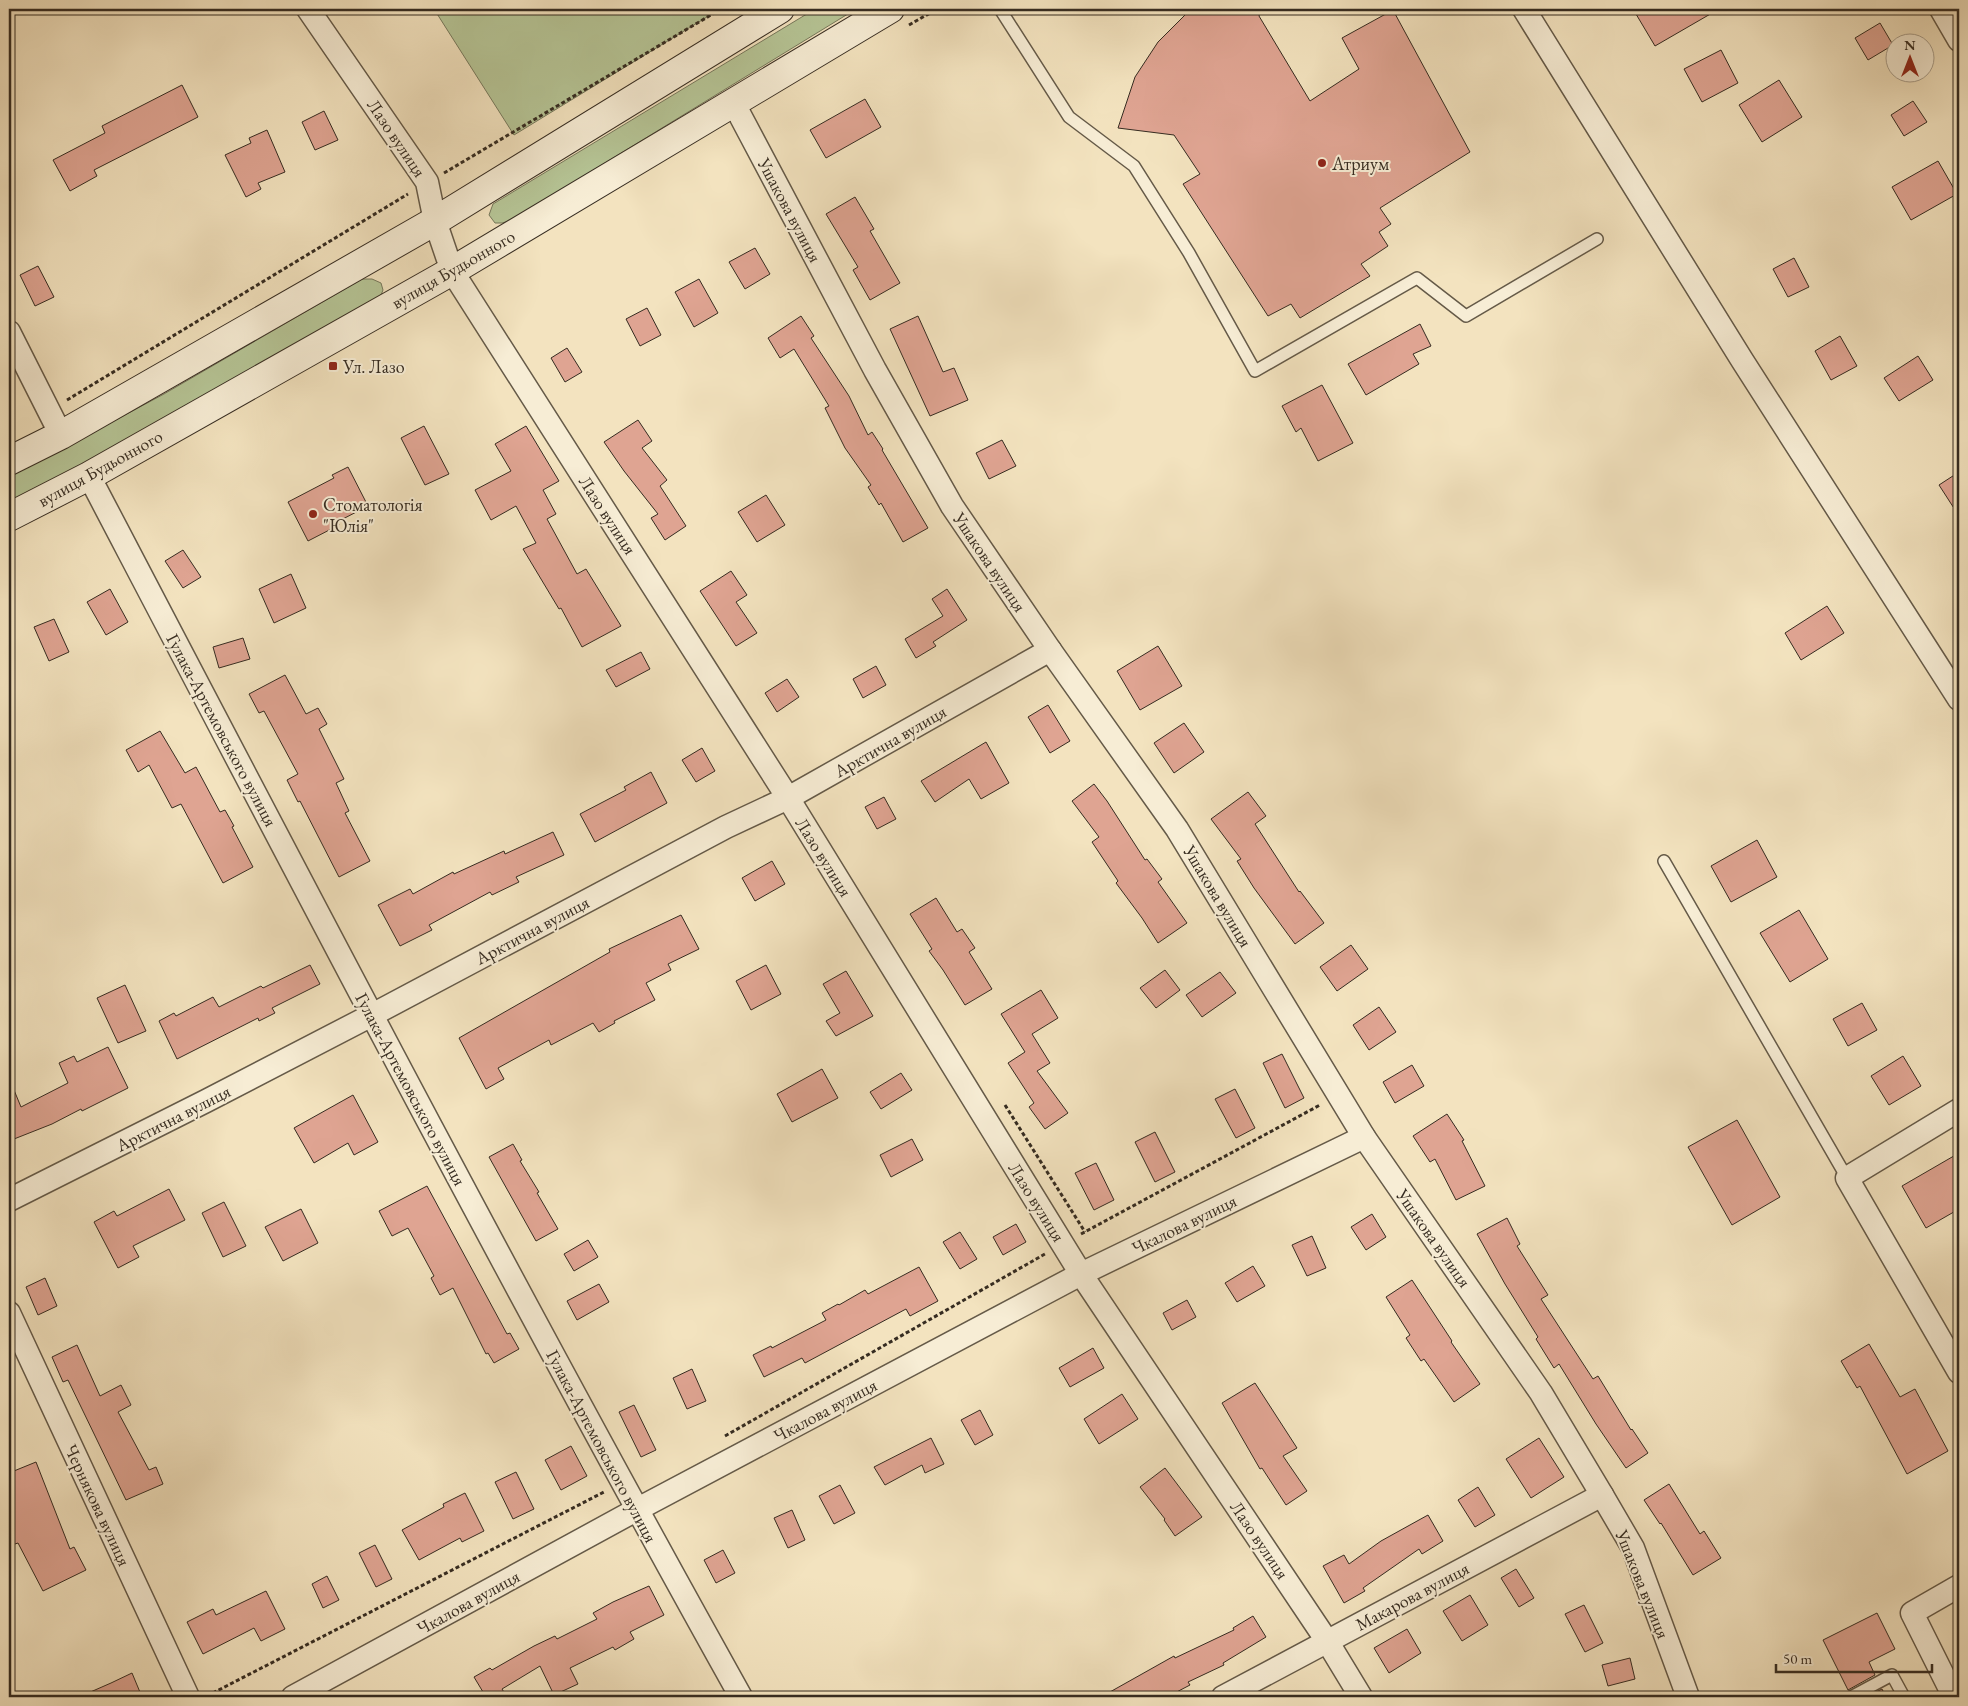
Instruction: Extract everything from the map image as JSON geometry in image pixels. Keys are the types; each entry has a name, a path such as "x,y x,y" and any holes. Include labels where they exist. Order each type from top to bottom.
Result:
{"main road":[{"path":"9,461 61,435 436,220 780,9"},
{"name":"вулиця Будьонного","path":"9,517 89,476 452,271 890,9"}],"street":[{"name":"Лазо вулиця","path":"308,9 427,182 436,220 452,271 788,798 1081,1274 1327,1641 1361,1697"},
{"path":"1524,9 1742,360 1959,699"},
{"path":"1941,9 1959,40"},
{"name":"Ушакова вулиця","path":"733,102 875,370 952,506 1050,650 1177,829 1364,1137 1541,1392 1632,1548 1688,1697"},
{"path":"9,332 61,435"},
{"name":"Гулака-Артемовського вулиця","path":"89,476 372,1015 636,1510 741,1697"},
{"name":"Арктична вулиця","path":"9,1200 372,1015 726,827 788,798 1050,650"},
{"path":"1959,1110 1847,1178 1959,1372"},
{"name":"Чкалова вулиця","path":"293,1697 636,1510 1081,1274 1364,1137"},
{"name":"Чернякова вулиця","path":"9,1313 188,1697"},
{"name":"Макарова вулиця","path":"1222,1697 1602,1495"},
{"path":"1954,1697 1912,1613 1959,1586"}],"lane":[{"path":"1000,9 1069,117 1134,166 1188,252 1255,371 1418,278 1466,316 1597,239"},
{"path":"1664,861 1847,1178"},
{"path":"1851,1697 1892,1674 1904,1697"}],"path":[{"path":"49,410 427,182 721,9"},
{"path":"720,1438 1063,1243 1339,1095"},
{"path":"204,1697 622,1483"}],"green space":[{"path":"434,9 720,9 514,135"},
{"path":"815,9 856,9 512,220 495,223 489,215 493,204"},
{"path":"362,279 372,279 381,283 383,290 379,300 127,441 9,503 9,477 164,394"}],"building":[{"name":"Атриум","path":"1191,9 1261,9 1259,16 1310,101 1359,69 1342,38 1393,10 1470,152 1380,208 1391,224 1379,232 1388,246 1361,264 1370,276 1300,318 1291,304 1268,316 1183,184 1200,174 1174,135 1118,128 1135,77 1158,42"},
{"path":"1633,9 1719,9 1655,46"},
{"path":"1880,23 1886,33 1886,49 1868,60 1855,38"},
{"path":"1721,50 1738,83 1702,102 1684,69"},
{"path":"1779,80 1802,117 1762,142 1739,105"},
{"path":"182,85 198,117 94,170 97,176 70,191 53,160 105,133 102,126"},
{"path":"865,99 881,127 826,158 810,130"},
{"path":"1913,101 1927,122 1904,136 1891,115"},
{"path":"324,111 338,140 315,150 302,122"},
{"path":"267,130 285,172 258,183 261,189 246,197 225,155 251,143 249,138"},
{"path":"1938,161 1957,194 1911,220 1892,187"},
{"path":"855,197 874,229 870,231 900,283 870,300 853,270 858,267 826,214"},
{"path":"755,248 770,274 745,289 729,262"},
{"path":"1794,258 1809,287 1788,297 1773,269"},
{"path":"38,266 54,297 35,306 20,275"},
{"path":"699,279 718,313 694,327 675,292"},
{"path":"647,308 661,335 640,346 626,319"},
{"path":"801,316 814,336 811,338 849,396 868,435 872,432 883,449 928,528 903,542 881,503 879,505 868,487 871,485 845,448 825,408 829,406 794,349 780,358 768,338"},
{"path":"918,316 943,372 954,368 968,400 930,416 890,329"},
{"path":"1420,324 1431,346 1413,354 1419,364 1366,395 1348,364"},
{"path":"1840,336 1857,366 1831,380 1815,351"},
{"path":"567,348 582,372 565,382 551,358"},
{"path":"1918,356 1933,380 1899,401 1884,378"},
{"path":"1322,385 1353,443 1318,461 1301,428 1296,432 1282,406"},
{"path":"638,420 652,441 642,448 667,480 660,486 686,526 665,540 651,518 658,514 604,442"},
{"path":"424,426 449,474 425,485 401,438"},
{"path":"526,426 559,481 543,490 556,514 547,519 577,574 586,569 621,626 582,647 561,608 559,609 523,549 536,543 516,506 491,520 475,490 511,471 495,444"},
{"path":"1002,440 1016,466 989,479 976,453"},
{"path":"348,467 368,506 337,522 339,525 308,541 288,502 334,478 332,475"},
{"path":"1959,472 1959,516 1939,485"},
{"path":"766,495 785,525 757,542 738,512"},
{"path":"183,550 201,577 183,588 165,561"},
{"path":"731,571 747,595 736,602 757,633 736,646 700,591"},
{"path":"291,574 306,608 274,623 259,589"},
{"path":"110,589 128,622 106,635 87,602"},
{"path":"947,589 967,620 933,642 936,646 916,658 905,639 943,616 932,599"},
{"path":"1827,606 1844,633 1801,660 1785,633"},
{"path":"54,619 69,652 49,661 34,627"},
{"path":"243,638 250,659 219,668 213,647"},
{"path":"1158,646 1182,686 1140,710 1117,671"},
{"path":"641,652 650,669 616,687 606,670"},
{"path":"876,666 886,685 863,698 853,679"},
{"path":"285,675 306,714 318,708 327,724 319,729 344,779 336,783 349,811 345,813 370,861 339,877 300,801 298,802 287,780 298,774 264,711 259,713 249,694"},
{"path":"787,679 799,697 777,712 765,693"},
{"path":"1048,705 1070,741 1050,753 1028,717"},
{"path":"1184,723 1204,752 1174,773 1154,743"},
{"path":"160,731 185,773 196,767 220,812 225,810 253,867 223,883 181,804 172,808 149,765 138,772 126,750"},
{"path":"986,742 1009,783 981,799 969,779 935,802 921,781"},
{"path":"702,748 715,771 696,782 682,760"},
{"path":"651,772 667,803 595,842 580,814 626,790 624,787"},
{"path":"1094,784 1145,860 1147,859 1162,879 1158,882 1187,923 1158,943 1116,883 1118,881 1092,842 1099,837 1072,801"},
{"path":"1248,792 1266,816 1255,824 1299,892 1324,923 1295,944 1254,888 1237,861 1241,859 1211,819"},
{"path":"884,797 896,819 877,829 865,807"},
{"path":"553,832 564,855 516,877 519,882 492,895 490,892 429,925 432,930 400,946 378,905 410,889 413,894 453,872 454,874 504,851 505,854"},
{"path":"1757,840 1777,877 1731,902 1711,866"},
{"path":"772,861 785,884 755,901 742,878"},
{"path":"936,898 957,932 962,929 975,948 969,952 992,989 965,1005 929,951 932,949 910,914"},
{"path":"1799,910 1828,959 1790,982 1760,933"},
{"path":"681,915 699,949 668,964 671,970 646,983 655,1000 614,1021 615,1023 599,1032 593,1023 551,1045 549,1040 498,1068 504,1079 486,1089 459,1038 610,952 609,949"},
{"path":"1351,945 1368,969 1337,991 1320,967"},
{"path":"310,965 320,984 272,1008 275,1013 259,1021 258,1018 177,1059 159,1021 174,1013 176,1016 213,997 219,1007"},
{"path":"766,965 781,994 751,1010 736,981"},
{"path":"1165,970 1180,990 1156,1008 1140,988"},
{"path":"846,971 873,1016 836,1036 826,1021 840,1013 823,984"},
{"path":"1220,972 1236,993 1202,1017 1186,995"},
{"path":"125,985 146,1031 118,1043 97,998"},
{"path":"1041,990 1058,1018 1032,1034 1050,1063 1037,1071 1068,1113 1045,1129 1029,1107 1034,1103 1008,1063 1025,1052 1001,1014"},
{"path":"1862,1003 1877,1030 1848,1046 1833,1019"},
{"path":"1379,1007 1396,1032 1369,1050 1353,1025"},
{"path":"108,1047 128,1088 82,1111 81,1109 52,1124 14,1139 9,1126 9,1078 21,1107 68,1083 59,1063 74,1056 77,1062"},
{"path":"1282,1054 1304,1098 1285,1108 1263,1063"},
{"path":"1903,1056 1921,1086 1889,1105 1871,1076"},
{"path":"1412,1065 1424,1086 1395,1103 1383,1082"},
{"path":"822,1069 838,1098 792,1122 777,1094"},
{"path":"901,1073 912,1090 881,1109 870,1092"},
{"path":"1235,1089 1255,1128 1236,1138 1215,1099"},
{"path":"353,1095 378,1142 354,1155 348,1143 314,1163 294,1128"},
{"path":"1447,1114 1464,1140 1462,1141 1485,1186 1456,1200 1435,1159 1430,1162 1413,1136"},
{"path":"1737,1120 1780,1197 1732,1225 1688,1147"},
{"path":"1155,1132 1175,1172 1155,1182 1135,1142"},
{"path":"912,1139 923,1160 891,1177 880,1155"},
{"path":"513,1144 522,1160 520,1161 558,1229 536,1241 489,1157"},
{"path":"1959,1153 1959,1209 1926,1228 1902,1186"},
{"path":"1096,1163 1114,1200 1094,1210 1075,1173"},
{"path":"427,1186 507,1334 510,1333 519,1349 494,1363 488,1353 486,1354 453,1288 440,1295 431,1278 434,1276 408,1228 392,1236 379,1211"},
{"path":"169,1189 185,1220 133,1246 139,1257 118,1268 94,1222 114,1211 117,1216"},
{"path":"224,1202 246,1246 223,1257 202,1213"},
{"path":"301,1209 318,1243 283,1261 265,1227"},
{"path":"1372,1214 1386,1237 1366,1250 1351,1227"},
{"path":"1507,1218 1520,1244 1517,1246 1548,1295 1541,1299 1593,1379 1598,1376 1631,1430 1648,1453 1626,1468 1559,1364 1554,1368 1536,1339 1538,1337 1477,1234"},
{"path":"1016,1224 1026,1242 1003,1255 993,1237"},
{"path":"960,1232 977,1259 960,1269 943,1242"},
{"path":"1312,1236 1326,1268 1307,1276 1292,1245"},
{"path":"588,1240 598,1257 574,1271 564,1254"},
{"path":"1253,1266 1265,1286 1237,1302 1225,1283"},
{"path":"919,1267 938,1301 910,1316 906,1309 805,1363 802,1358 764,1377 753,1355 771,1346 772,1348 826,1320 822,1313 838,1304 865,1290 868,1294"},
{"path":"45,1278 57,1306 38,1315 26,1287"},
{"path":"1412,1280 1480,1384 1454,1402 1424,1359 1421,1361 1406,1338 1410,1335 1386,1297"},
{"path":"599,1284 609,1302 577,1320 567,1301"},
{"path":"1187,1300 1196,1317 1172,1330 1163,1313"},
{"path":"1869,1344 1900,1397 1915,1389 1948,1451 1907,1474 1860,1386 1857,1388 1841,1361"},
{"path":"77,1345 100,1396 121,1385 131,1405 118,1412 149,1470 156,1467 163,1484 126,1500 68,1380 63,1382 52,1357"},
{"path":"1093,1348 1104,1368 1070,1387 1059,1368"},
{"path":"692,1369 706,1401 687,1409 673,1378"},
{"path":"1255,1383 1297,1448 1283,1456 1307,1491 1286,1505 1262,1468 1260,1469 1222,1403"},
{"path":"1122,1394 1138,1419 1099,1444 1084,1419"},
{"path":"634,1405 656,1450 641,1457 619,1412"},
{"path":"980,1410 993,1435 975,1445 961,1420"},
{"path":"931,1438 944,1464 925,1473 922,1465 885,1485 874,1467"},
{"path":"1539,1438 1564,1477 1531,1498 1506,1459"},
{"path":"571,1446 587,1476 561,1490 545,1460"},
{"path":"36,1462 70,1549 74,1547 86,1570 43,1591 18,1543 9,1546 9,1473"},
{"path":"1165,1468 1202,1517 1175,1536 1165,1519 1140,1487"},
{"path":"516,1472 534,1509 513,1519 495,1482"},
{"path":"1669,1484 1700,1534 1704,1531 1721,1558 1693,1575 1661,1523 1644,1500"},
{"path":"840,1485 855,1513 834,1524 819,1496"},
{"path":"1478,1487 1495,1515 1475,1527 1458,1500"},
{"path":"465,1493 484,1531 462,1542 460,1538 419,1560 402,1530 444,1507 443,1504"},
{"path":"792,1510 805,1540 788,1548 774,1518"},
{"path":"1428,1515 1443,1541 1422,1554 1419,1549 1363,1588 1365,1591 1344,1603 1323,1566 1344,1555 1349,1564 1381,1541"},
{"path":"375,1545 392,1579 376,1587 359,1553"},
{"path":"723,1550 735,1573 716,1583 704,1560"},
{"path":"1516,1569 1534,1598 1519,1607 1501,1578"},
{"path":"327,1576 339,1600 323,1608 312,1584"},
{"path":"649,1586 664,1615 630,1632 634,1639 615,1650 613,1647 570,1668 578,1684 554,1695 540,1666 502,1689 507,1697 486,1697 474,1677 490,1668 492,1670 555,1636 557,1639 597,1619 593,1613"},
{"path":"266,1591 285,1629 261,1641 254,1628 203,1654 187,1622 213,1609 216,1615"},
{"path":"1470,1595 1488,1625 1462,1641 1443,1611"},
{"path":"1584,1605 1603,1643 1585,1652 1565,1614"},
{"path":"1877,1613 1895,1649 1869,1662 1875,1675 1848,1690 1823,1640"},
{"path":"1253,1616 1266,1637 1223,1663 1224,1665 1188,1682 1190,1685 1167,1697 1101,1697 1174,1656 1175,1658 1234,1630 1233,1628"},
{"path":"1407,1629 1421,1653 1389,1673 1374,1648"},
{"path":"1630,1658 1635,1679 1608,1686 1602,1665"},
{"path":"132,1673 142,1697 79,1697 111,1683"},
{"path":"1882,1689 1886,1697 1866,1697"}],"place":[{"name":"Атриум","path":"1322,163"},
{"name":"Ул. Лазо","path":"333,366"},
{"name":"Стоматологія \"Юлія\"","path":"313,514"}]}
